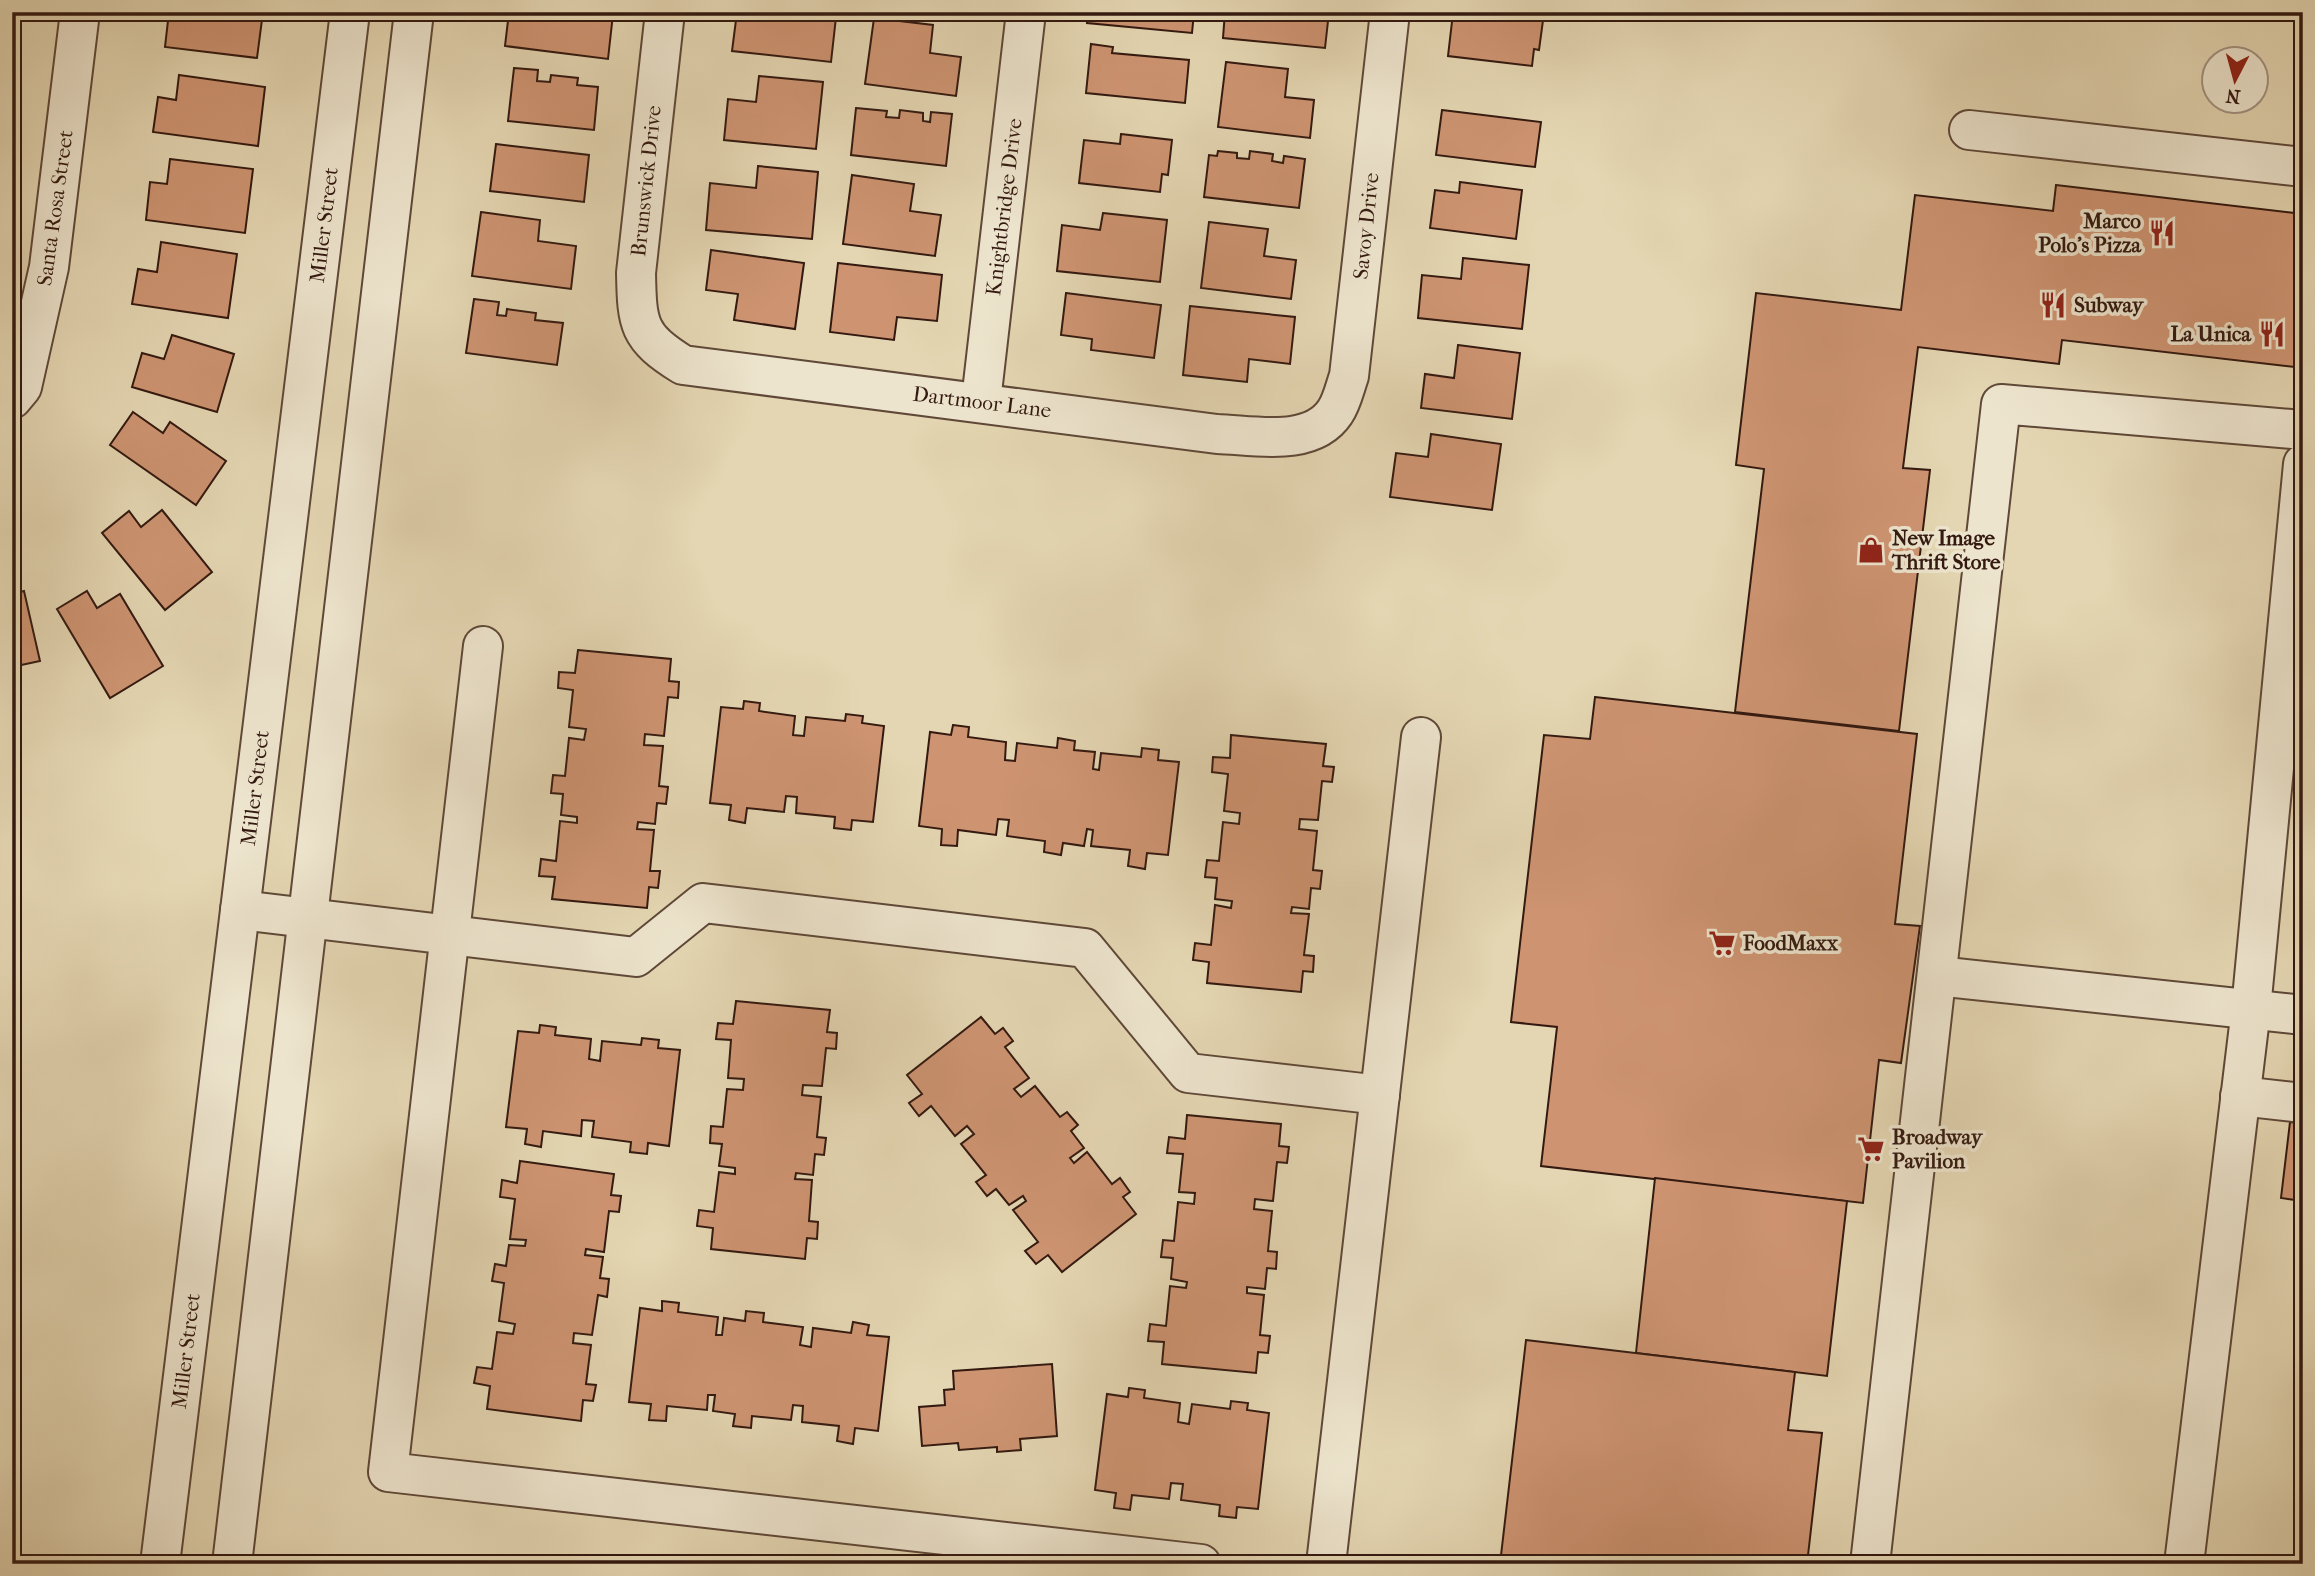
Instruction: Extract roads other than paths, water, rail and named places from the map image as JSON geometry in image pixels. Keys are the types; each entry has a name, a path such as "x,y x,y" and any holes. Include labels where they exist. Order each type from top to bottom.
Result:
{"street":[{"name":"Santa Rosa Street","path":"12,399 22,387 49,267 80,12"},
{"name":"Miller Street","path":"160,1564 350,12"},
{"path":"232,1564 414,12"},
{"name":"Brunswick Drive","path":"653,346 636,315 636,273 665,12"},
{"name":"Knightbridge Drive","path":"981,401 1026,12"},
{"name":"Savoy Drive","path":"1317,430 1336,412 1349,376 1390,12"},
{"path":"1969,130 2303,167"},
{"name":"Dartmoor Lane","path":"653,346 683,365 981,401 1217,434 1289,437 1317,430"},
{"path":"1870,1564 2001,404 2303,430"},
{"path":"2184,1564 2251,1009 2303,464"},
{"path":"483,646 388,1472 1064,1556 1201,1564"},
{"path":"1326,1564 1421,737"},
{"path":"240,910 636,957 703,903 1085,948 1188,1073 1380,1095"},
{"path":"1937,976 2303,1016"},
{"path":"2240,1097 2303,1103"}],"place":[{"name":"Marco Polo's Pizza","path":"2162,233"},
{"name":"Subway","path":"2053,305"},
{"name":"La Unica","path":"2272,334"},
{"name":"New Image Thrift Store","path":"1871,550"},
{"name":"FoodMaxx","path":"1722,943"},
{"name":"Broadway Pavilion","path":"1871,1149"}]}
